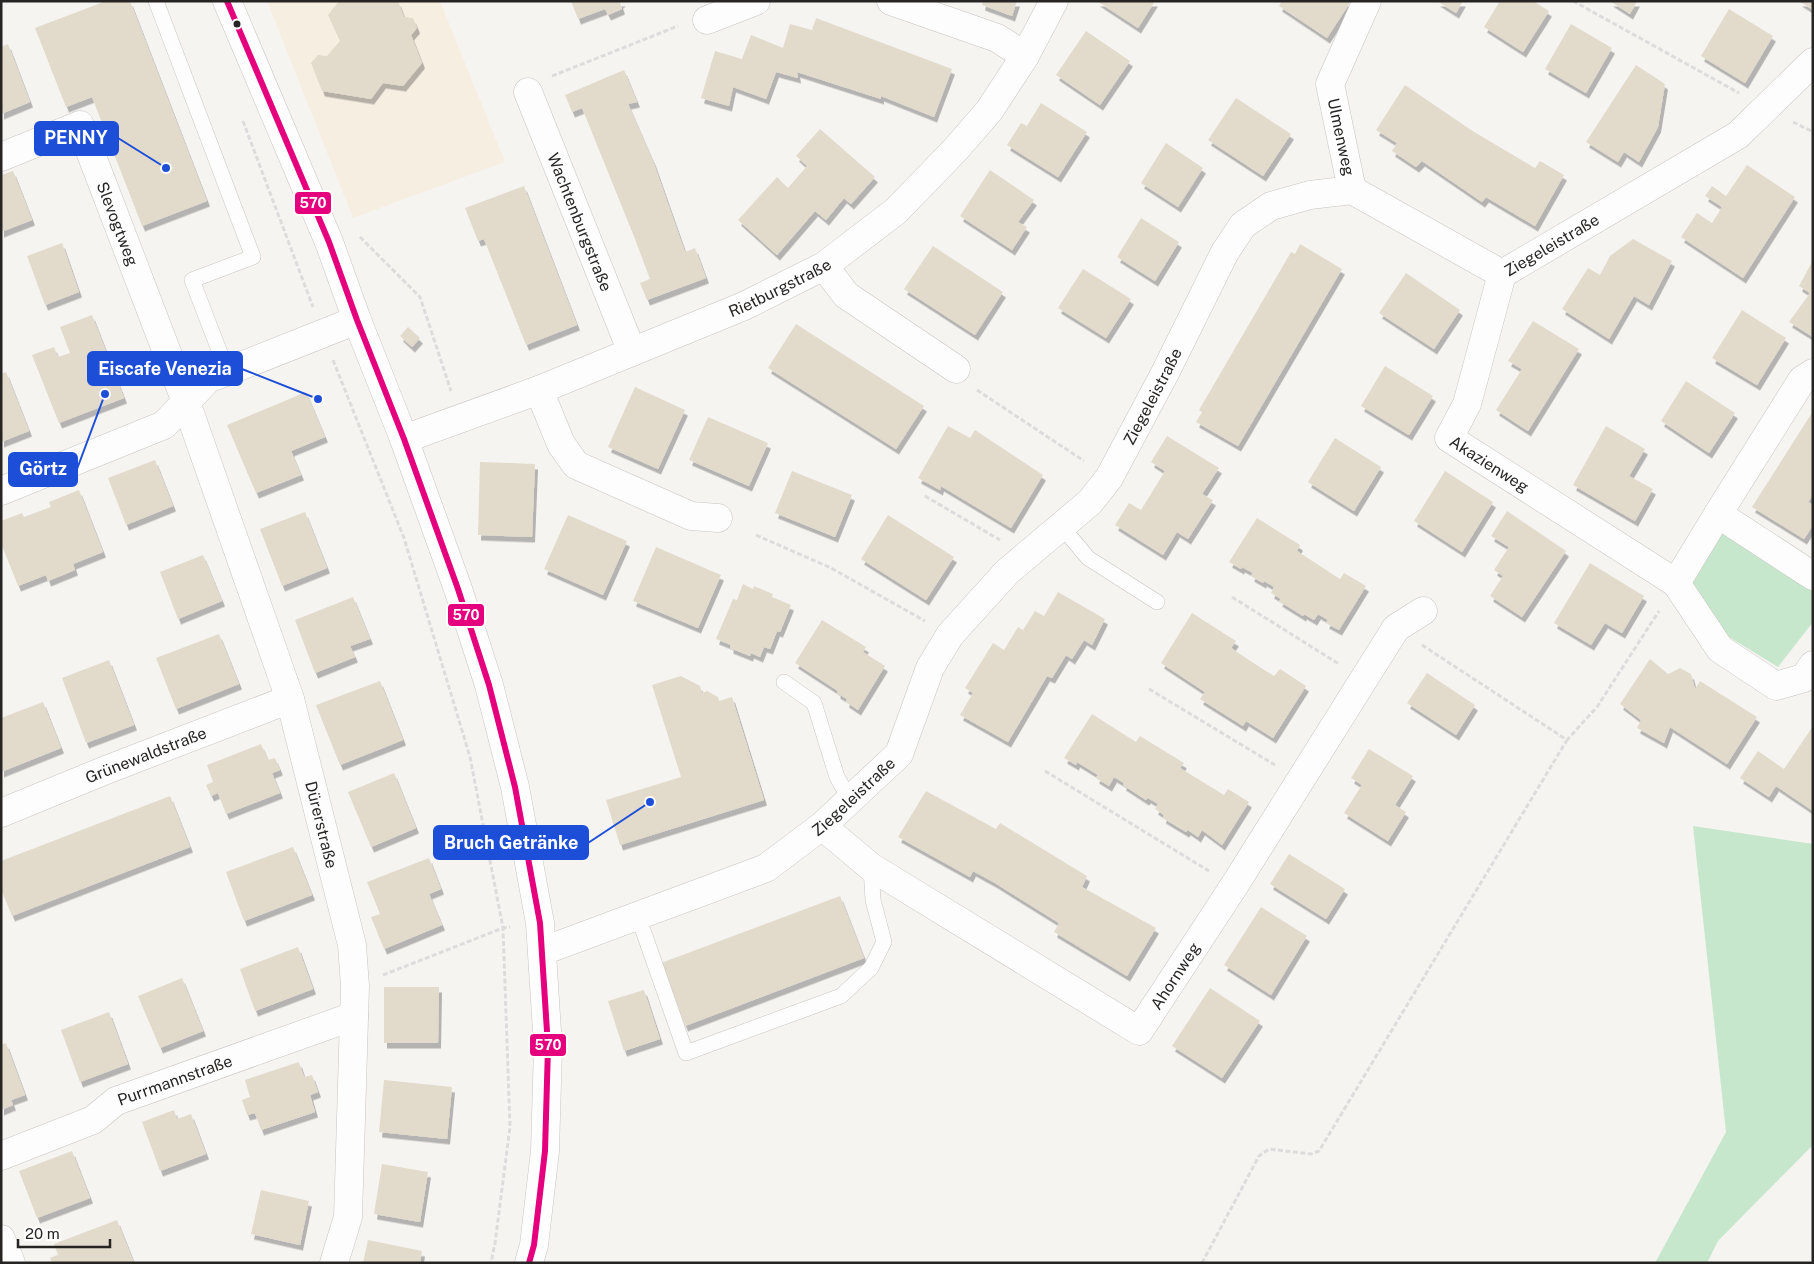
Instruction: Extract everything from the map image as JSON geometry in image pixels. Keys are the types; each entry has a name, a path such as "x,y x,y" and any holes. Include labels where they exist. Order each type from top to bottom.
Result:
{"street":[{"path":"227,1 329,242 357,320 404,439 458,589 488,685 515,787 540,923 548,1047 545,1152 534,1245 529,1263"},
{"path":"707,20 756,1"},
{"path":"891,1 997,38 1025,56"},
{"name":"Rietburgstraße","path":"404,439 539,390 744,306 824,266 896,211 955,150 989,110 1025,56 1054,1"},
{"name":"Ulmenweg","path":"1352,190 1330,84 1368,1"},
{"name":"Ziegeleistraße","path":"543,951 766,868 822,826 899,754 930,668 950,635 1007,572 1026,554 1090,502 1109,478 1165,373 1225,252 1243,225 1271,206 1310,195 1352,190 1502,274 1738,135 1813,62"},
{"name":"Wachtenburgstraße","path":"528,92 632,352"},
{"name":"Slevogtweg","path":"1,157 80,125 186,402"},
{"path":"824,266 846,295 956,369"},
{"name":"Akazienweg","path":"1502,274 1467,404 1449,438 1676,583 1720,649 1776,686 1804,678 1813,665"},
{"path":"1,491 164,425 208,379 357,320"},
{"path":"1676,583 1802,380 1813,372"},
{"path":"539,390 561,444 576,465 691,516 718,518"},
{"name":"Dürerstraße","path":"186,402 290,699 352,946 355,986 348,1217 334,1263"},
{"path":"1718,514 1813,576"},
{"name":"Ahornweg","path":"822,826 871,867 1139,1031 1234,886 1396,628 1423,611"},
{"name":"Grünewaldstraße","path":"1,813 290,699"},
{"name":"Purrmannstraße","path":"1,1156 92,1120 116,1101 354,1016"},
{"path":"1,1239 11,1263"}],"lane":[{"path":"156,1 252,257 192,280 227,371"},
{"path":"1062,526 1088,558 1157,602"},
{"path":"784,682 814,703 836,776 850,800"},
{"path":"638,916 686,1053 841,996 871,968 884,942 873,900 871,867"}],"path":[{"path":"1573,1 1813,132"},
{"path":"528,92 560,73 693,20 707,20"},
{"path":"242,120 322,333 404,538 470,757 503,928 510,1127 491,1263"},
{"path":"355,232 420,297 460,418"},
{"path":"956,369 967,383 1109,478"},
{"path":"925,496 1026,554"},
{"path":"756,536 831,568 950,635"},
{"path":"1202,1263 1259,1156 1269,1150 1311,1154 1320,1151 1567,740 1597,707 1676,583"},
{"path":"1232,597 1364,680"},
{"path":"1396,628 1567,740"},
{"path":"1149,689 1300,780"},
{"path":"1044,771 1234,886"},
{"path":"355,986 503,928 540,923"}],"shaded area":[{"path":"267,1 440,1 505,162 353,218"}],"green space":[{"path":"1719,524 1813,592 1813,622 1778,667 1711,626 1680,579"},
{"path":"1693,826 1813,844 1813,1145 1718,1241 1707,1263 1655,1263 1726,1132"}],"building":[{"path":"106,1 130,1 207,201 142,226 92,97 66,107 35,28"},
{"path":"339,1 398,1 404,17 413,18 417,28 411,35 422,63 403,86 383,83 371,99 322,91 311,63 318,55 327,56 340,41 328,15"},
{"path":"571,1 623,1 620,3 622,9 608,15 605,9 578,19"},
{"path":"983,1 1017,1 1012,16 982,5"},
{"path":"1097,1 1155,1 1138,28"},
{"path":"1282,1 1351,1 1327,38 1279,6"},
{"path":"1437,1 1463,1 1456,13"},
{"path":"1500,1 1533,1 1549,11 1523,52 1484,27"},
{"path":"1610,1 1637,1 1630,14"},
{"path":"1799,1 1813,1 1813,10"},
{"path":"1729,9 1773,36 1745,83 1701,56"},
{"path":"816,18 952,69 934,117 881,96 881,99 797,72 798,78 776,72 766,99 733,87 729,106 701,98 715,51 742,59 751,35 783,48 790,24 812,30"},
{"path":"1571,24 1612,48 1586,93 1545,69"},
{"path":"1086,31 1130,61 1100,105 1056,75"},
{"path":"8,44 30,102 1,114 1,47"},
{"path":"1636,65 1665,84 1658,127 1639,162 1624,152 1618,162 1586,142"},
{"path":"624,70 637,102 628,104 653,161 685,252 695,248 706,278 647,300 640,283 650,279 633,234 582,108 572,112 565,95"},
{"path":"1405,85 1471,130 1535,168 1540,161 1564,175 1535,226 1486,197 1482,202 1422,161 1416,167 1392,151 1397,143 1376,130"},
{"path":"1236,98 1291,134 1263,176 1208,140"},
{"path":"1041,103 1087,132 1058,177 1007,145 1021,123 1027,126"},
{"path":"820,129 875,177 851,204 844,198 826,220 815,211 777,255 738,220 777,177 788,188 807,166 796,156"},
{"path":"1166,143 1203,168 1178,207 1141,183"},
{"path":"1747,165 1795,197 1743,278 1681,237 1697,213 1712,223 1722,207 1705,196 1712,186 1726,196"},
{"path":"990,170 1034,200 1018,222 1027,227 1012,250 960,216"},
{"path":"13,171 32,220 1,232 1,175"},
{"path":"524,186 577,325 526,345 484,239 478,241 465,208"},
{"path":"1141,218 1179,242 1155,281 1117,257"},
{"path":"1633,239 1672,261 1649,305 1634,296 1609,339 1562,309 1588,268 1600,275 1610,256"},
{"path":"62,243 79,292 45,305 27,256"},
{"path":"1300,244 1342,269 1238,446 1196,422 1202,412 1199,410 1291,252 1295,254"},
{"path":"933,246 1003,292 975,335 904,289"},
{"path":"1813,260 1813,337 1789,322 1810,293 1799,286"},
{"path":"1083,269 1131,299 1106,338 1058,308"},
{"path":"1406,273 1460,310 1434,349 1379,313"},
{"path":"1742,310 1786,338 1757,385 1712,358"},
{"path":"92,315 124,398 59,423 32,355 54,347 58,357 70,353 60,327"},
{"path":"1533,321 1579,349 1528,431 1496,410 1522,369 1508,361"},
{"path":"796,324 924,406 896,449 768,368"},
{"path":"408,327 420,338 412,347 400,336"},
{"path":"1385,366 1433,396 1409,435 1361,406"},
{"path":"6,372 29,431 1,442 1,374"},
{"path":"1686,381 1735,413 1709,453 1661,421"},
{"path":"635,387 685,410 658,469 608,447"},
{"path":"306,392 325,437 291,451 301,475 256,493 227,425"},
{"path":"1813,411 1813,495 1808,502 1813,505 1813,525 1804,539 1752,507"},
{"path":"708,417 768,443 749,486 689,460"},
{"path":"948,426 970,438 975,430 1043,475 1011,528 941,486 940,490 918,478"},
{"path":"1606,426 1645,449 1629,476 1653,489 1635,521 1573,485"},
{"path":"1167,436 1219,468 1202,494 1213,500 1188,539 1177,532 1163,555 1115,525 1129,503 1141,510 1165,471 1151,462"},
{"path":"1335,438 1381,467 1354,511 1308,482"},
{"path":"155,460 173,506 126,525 108,478"},
{"path":"480,462 535,464 532,537 478,535"},
{"path":"792,471 852,495 835,537 775,513"},
{"path":"1445,471 1493,502 1462,552 1414,521"},
{"path":"79,490 103,552 73,564 75,570 48,581 46,575 18,586 1,543 1,521 22,513 24,517 51,507 49,502"},
{"path":"1507,511 1566,551 1522,617 1490,596 1503,576 1494,570 1509,547 1491,536"},
{"path":"305,512 327,568 282,586 260,529"},
{"path":"568,515 627,541 603,595 544,569"},
{"path":"888,515 954,557 926,600 861,559"},
{"path":"1257,518 1300,545 1297,551 1340,579 1344,573 1366,586 1339,630 1326,623 1328,620 1318,614 1314,620 1304,614 1303,616 1279,601 1281,599 1271,593 1274,587 1251,576 1253,573 1229,562"},
{"path":"656,547 721,575 698,628 633,601"},
{"path":"203,555 222,601 178,619 160,572"},
{"path":"1590,563 1644,596 1622,633 1605,623 1591,645 1554,623"},
{"path":"743,584 753,589 754,586 773,594 772,597 791,605 780,632 777,631 770,649 764,647 760,657 751,653 750,656 730,648 731,645 716,639 733,599 737,600"},
{"path":"1058,592 1105,619 1092,645 1084,640 1072,659 1066,655 1052,678 1047,676 1008,742 960,715 973,693 965,688 993,643 1004,650 1018,627 1023,630 1035,611 1044,616"},
{"path":"353,597 370,639 350,646 355,657 315,673 295,620"},
{"path":"1192,613 1236,641 1231,648 1255,664 1274,676 1280,669 1306,686 1273,738 1246,721 1243,726 1200,699 1205,692 1161,663"},
{"path":"822,620 866,647 863,652 885,666 858,710 846,702 847,699 837,693 838,691 795,663"},
{"path":"219,634 239,684 176,709 156,658"},
{"path":"1650,659 1668,674 1680,668 1691,674 1695,689 1700,681 1757,717 1727,764 1670,727 1664,743 1637,728 1641,720 1620,704"},
{"path":"109,660 134,725 86,743 62,678"},
{"path":"1427,673 1475,705 1456,735 1407,703"},
{"path":"681,676 700,686 702,693 707,691 718,697 719,701 732,697 764,800 620,845 606,800 681,777 652,685"},
{"path":"380,681 403,740 340,765 316,705"},
{"path":"43,702 61,748 1,772 1,718"},
{"path":"1092,714 1136,742 1140,736 1184,763 1180,768 1224,795 1228,789 1249,802 1222,845 1202,830 1198,837 1163,818 1164,815 1155,809 1158,804 1148,798 1146,800 1114,777 1109,786 1096,778 1098,775 1077,762 1076,765 1064,758"},
{"path":"1813,726 1813,811 1776,786 1769,797 1740,778 1758,751 1784,769"},
{"path":"261,744 268,760 275,758 280,770 272,773 280,793 226,814 218,793 211,796 206,785 213,782 207,765"},
{"path":"1369,749 1413,776 1395,805 1406,812 1388,841 1344,813 1362,785 1351,778"},
{"path":"394,773 416,828 371,847 348,792"},
{"path":"926,791 996,829 1000,823 1087,876 1082,887 1156,928 1127,976 1054,932 1059,923 995,883 973,871 970,877 898,837"},
{"path":"170,796 190,847 12,916 1,889 1,861"},
{"path":"293,847 312,895 244,921 226,872"},
{"path":"1289,854 1345,889 1326,919 1270,884"},
{"path":"429,858 441,889 429,894 442,925 384,949 371,917 380,914 367,882"},
{"path":"840,896 864,958 685,1026 661,963"},
{"path":"1261,907 1307,936 1271,995 1224,965"},
{"path":"298,947 313,989 255,1011 240,969"},
{"path":"182,978 203,1031 160,1048 138,996"},
{"path":"384,987 439,987 438,1043 384,1043"},
{"path":"1210,988 1260,1021 1222,1078 1172,1046"},
{"path":"644,990 660,1039 624,1051 608,1001"},
{"path":"109,1012 128,1064 80,1082 61,1030"},
{"path":"6,1043 25,1095 11,1100 13,1105 1,1110 1,1045"},
{"path":"299,1062 304,1077 312,1075 318,1092 310,1095 315,1112 261,1130 255,1113 247,1115 242,1100 250,1097 245,1080"},
{"path":"384,1080 452,1087 447,1139 379,1132"},
{"path":"174,1110 177,1119 191,1114 206,1154 160,1171 142,1122"},
{"path":"72,1151 90,1198 37,1218 19,1171"},
{"path":"382,1164 428,1172 420,1222 374,1214"},
{"path":"261,1190 309,1201 300,1245 251,1234"},
{"path":"117,1220 134,1263 52,1263 50,1258 58,1255 54,1244"},
{"path":"368,1240 422,1251 420,1263 363,1263"}],"transit line":[{"name":"570","path":"227,1 329,242 357,320 404,439 458,589 489,685 515,787 540,923 548,1047 545,1151 534,1245 529,1263"}],"place":[{"name":"PENNY","path":"166,168"},
{"name":"Görtz","path":"105,394"},
{"name":"Eiscafe Venezia","path":"318,399"},
{"name":"Bruch Getränke","path":"650,802"}]}
